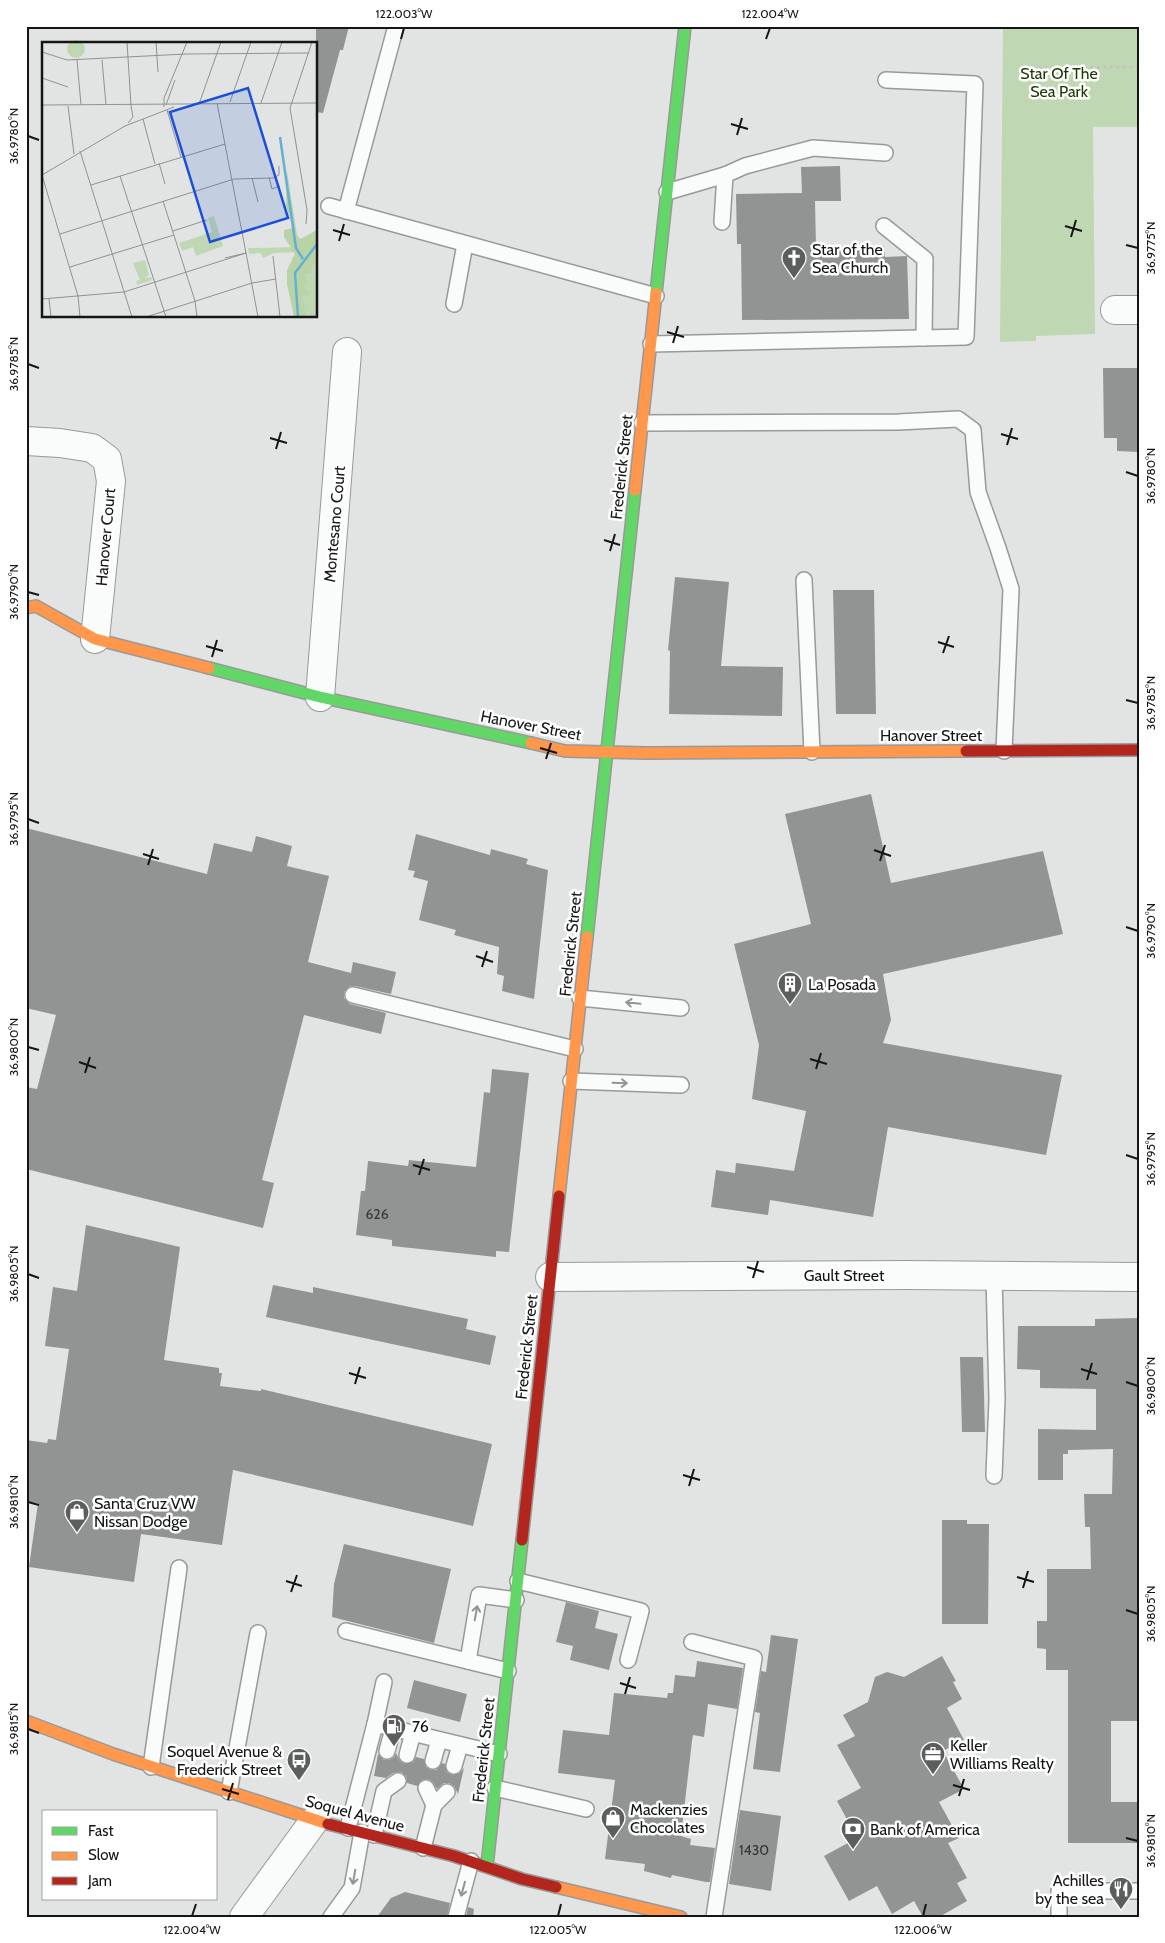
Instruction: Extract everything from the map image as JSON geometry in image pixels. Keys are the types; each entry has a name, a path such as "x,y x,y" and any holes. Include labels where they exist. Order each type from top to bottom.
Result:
{"main road":[{"name":"Frederick Street","path":"487,1866 685,26"},
{"name":"Hanover Street","path":"26,608 36,606 95,639 320,696 565,751 607,753 1139,750"},
{"name":"Soquel Avenue","path":"26,1721 151,1767 314,1821 471,1861 522,1879 681,1917"}],"street":[{"name":"Montesano Court","path":"320,696 347,352"},
{"name":"Hanover Court","path":"26,441 60,443 92,448 107,459 111,482 95,639"},
{"name":"Gault Street","path":"550,1277 994,1275 1139,1277"},
{"path":"244,1917 314,1821"}],"lane":[{"path":"346,211 396,26"},
{"path":"651,344 966,337 975,84 886,80"},
{"path":"667,192 725,175 745,166 813,148 885,153"},
{"path":"722,222 725,175"},
{"path":"329,206 656,296"},
{"path":"884,226 926,260 924,338"},
{"path":"454,304 465,244"},
{"path":"642,423 958,420 973,430 978,492 1011,589 1004,751"},
{"path":"804,580 812,752"},
{"path":"353,995 575,1049"},
{"path":"580,998 681,1008"},
{"path":"572,1081 681,1085"},
{"path":"994,1275 997,1399 994,1476"},
{"path":"151,1767 179,1568"},
{"path":"518,1581 640,1610 628,1660"},
{"path":"468,1661 479,1595 516,1600"},
{"path":"346,1631 508,1671"},
{"path":"229,1792 258,1633"},
{"path":"692,1642 754,1658 714,1917"},
{"path":"331,1917 352,1888 375,1724 384,1682"},
{"path":"375,1724 499,1754"},
{"path":"387,1751 393,1729"},
{"path":"407,1755 413,1733"},
{"path":"433,1761 439,1740"},
{"path":"454,1766 460,1745"},
{"path":"361,1832 382,1784 398,1781"},
{"path":"426,1788 434,1805"},
{"path":"496,1788 586,1809"},
{"path":"424,1848 434,1805 447,1792"},
{"path":"456,1917 471,1861"},
{"path":"1058,1917 1059,1892 1139,1890"}],"path":[{"path":"1032,68 1139,66"}],"green space":[{"name":"Star Of The Sea Park","path":"1003,26 1139,26 1139,127 1093,127 1095,334 1036,336 1036,341 1000,342"}],"building":[{"path":"316,26 349,26 343,50 340,50 323,113 318,112 318,42 316,42"},
{"path":"840,166 841,201 815,201 816,247 884,246 885,257 907,256 909,319 742,320 741,244 737,244 736,194 802,193 801,167"},
{"path":"1103,368 1139,368 1139,452 1117,451 1117,438 1104,438"},
{"path":"675,577 729,582 721,666 783,667 782,716 669,714 670,651 668,650"},
{"path":"833,590 874,590 876,714 836,714"},
{"name":"La Posada","path":"871,794 891,883 1043,851 1063,934 883,974 891,1020 883,1043 1062,1075 1046,1155 888,1127 873,1217 770,1200 768,1215 711,1207 716,1170 735,1173 736,1163 794,1171 806,1111 752,1099 759,1045 734,944 811,924 785,814"},
{"path":"26,828 207,874 214,843 252,852 256,836 292,846 287,866 329,876 308,962 351,973 353,962 396,972 391,994 355,986 350,986 344,992 344,998 350,1004 386,1013 381,1034 304,1015 262,1180 274,1183 263,1228 26,1169 26,1087 37,1089 56,1015 26,1008"},
{"path":"416,834 490,855 491,849 528,859 526,864 548,870 534,999 502,991 504,976 497,974 499,947 454,935 456,930 419,920 428,881 413,877 415,871 408,870"},
{"path":"492,1069 529,1073 509,1252 496,1251 496,1257 392,1246 392,1240 356,1235 361,1191 365,1191 368,1161 408,1166 409,1160 476,1167 484,1092 490,1093"},
{"path":"86,1225 180,1247 164,1360 219,1368 219,1373 222,1373 220,1386 261,1391 261,1389 492,1444 473,1526 233,1470 222,1545 141,1534 134,1582 29,1567 38,1503 26,1502 26,1440 47,1443 48,1439 56,1440 69,1349 45,1346 53,1287 77,1291"},
{"path":"273,1285 313,1293 313,1287 468,1319 466,1329 496,1336 490,1365 266,1317"},
{"path":"1139,1318 1139,1721 1111,1721 1111,1802 1139,1802 1139,1843 1068,1843 1068,1670 1046,1670 1046,1649 1037,1648 1037,1621 1047,1621 1047,1569 1091,1569 1090,1527 1085,1527 1084,1494 1112,1494 1113,1449 1068,1450 1068,1454 1063,1454 1063,1480 1038,1480 1038,1429 1096,1430 1096,1389 1040,1388 1040,1370 1017,1369 1018,1326 1095,1326 1095,1319"},
{"path":"960,1357 983,1357 985,1432 962,1432"},
{"path":"942,1520 967,1520 967,1524 989,1524 988,1624 942,1624"},
{"path":"344,1544 451,1569 434,1643 332,1617 334,1584"},
{"path":"566,1602 599,1611 595,1628 618,1634 609,1670 570,1660 573,1646 556,1642"},
{"path":"771,1635 798,1639 780,1772 753,1769 760,1713 755,1712 761,1671 766,1672"},
{"path":"942,1656 956,1681 953,1682 962,1699 947,1708 964,1740 943,1751 964,1789 939,1802 959,1838 948,1843 967,1878 957,1883 967,1901 939,1917 923,1917 914,1901 892,1914 877,1886 849,1901 824,1856 857,1838 837,1801 861,1788 837,1745 855,1736 843,1715 868,1702 875,1677 887,1672 904,1677"},
{"path":"697,1661 743,1668 737,1709 708,1704 704,1737 693,1735 692,1741 681,1836 691,1839 690,1845 715,1848 710,1882 672,1875 671,1878 644,1871 645,1864 605,1859 615,1780 558,1773 563,1730 609,1735 614,1693 667,1698 668,1693 673,1693 675,1675 695,1677"},
{"path":"414,1680 467,1694 460,1722 407,1708"},
{"path":"396,1753 400,1761 405,1764 413,1762 416,1757 424,1759 426,1767 431,1770 436,1770 442,1763 445,1764 447,1772 452,1775 460,1773 464,1768 458,1794 454,1786 449,1783 444,1783 437,1789 432,1781 427,1779 422,1780 417,1786 407,1783 406,1776 401,1772 393,1773 386,1778 374,1776 378,1754 384,1760 389,1760"},
{"path":"740,1810 781,1816 771,1891 729,1884"},
{"path":"405,1892 450,1903 447,1917 377,1917 391,1898"},
{"path":"468,1907 474,1909 473,1917 466,1917"}],"traffic: fast":[{"path":"656,293 685,26"},
{"path":"587,937 635,490"},
{"path":"209,668 320,697 531,743"},
{"path":"487,1866 522,1540"}],"traffic: slow":[{"path":"635,490 656,293"},
{"path":"26,608 36,606 95,639 209,668"},
{"path":"531,743 565,751 646,753 966,751"},
{"path":"559,1196 587,937"},
{"path":"26,1721 113,1754 328,1824"},
{"path":"556,1887 681,1917"}],"traffic: jam":[{"path":"966,751 1139,750"},
{"path":"522,1540 559,1196"},
{"path":"328,1824 454,1856 522,1879 556,1887"}],"place":[{"name":"Star of the Sea Church","path":"794,279"},
{"name":"La Posada","path":"790,1005"},
{"name":"Santa Cruz VW Nissan Dodge","path":"77,1533"},
{"name":"76","path":"394,1747"},
{"name":"Keller Williams Realty","path":"933,1775"},
{"name":"Soquel Avenue & Frederick Street","path":"299,1781"},
{"name":"Mackenzies Chocolates","path":"613,1839"},
{"name":"Bank of America","path":"853,1850"},
{"name":"Achilles by the sea","path":"1121,1910"}]}
